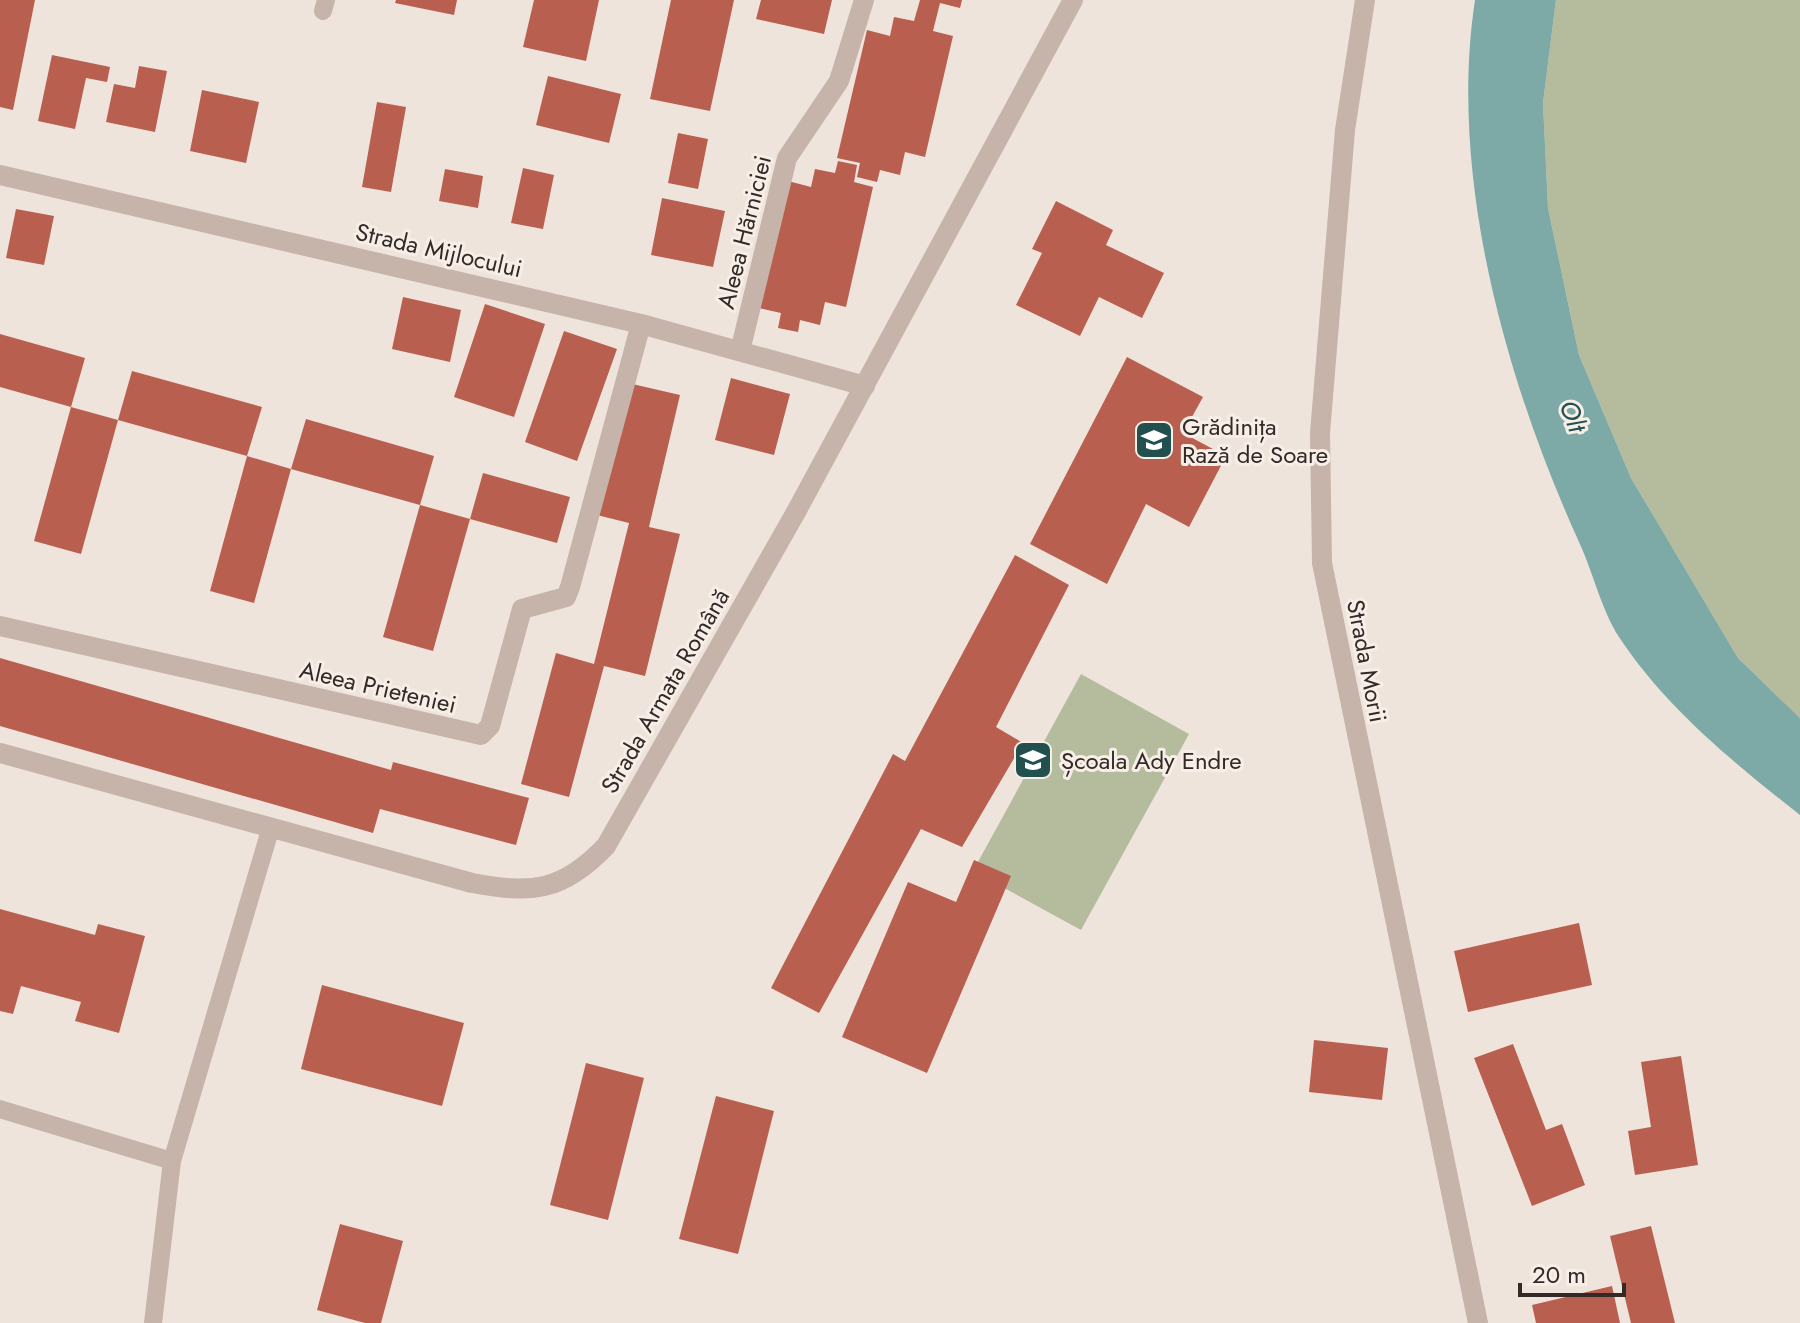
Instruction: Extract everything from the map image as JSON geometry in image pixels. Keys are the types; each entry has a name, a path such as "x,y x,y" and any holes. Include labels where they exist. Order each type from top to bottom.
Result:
{"street":[{"name":"Aleea Hărniciei","path":"740,351 787,158 839,81 864,0"},
{"name":"Strada Armata Română","path":"0,753 511,890 541,889 571,878 606,846 865,386 1073,0"},
{"name":"Strada Morii","path":"1365,0 1345,130 1320,433 1322,563 1478,1323"},
{"name":"Strada Mijlocului","path":"0,175 641,324 865,386"},
{"name":"Aleea Prieteniei","path":"0,626 481,735 490,726 522,609 557,602 566,597 570,587 641,324"}],"lane":[{"path":"153,1323 172,1161 271,827"},
{"path":"0,1109 172,1161"}],"green space":[{"path":"1556,0 1800,0 1800,718 1738,658 1631,478 1579,355 1548,208 1543,103"},
{"path":"1081,674 1189,734 1081,930 973,871"}],"water":[{"name":"Olt","path":"1475,0 1556,0 1543,103 1548,208 1579,355 1631,478 1738,658 1800,718 1800,815 1702,733 1637,663 1607,615 1552,480 1507,346 1477,207 1470,137 1469,68"}],"building":[{"path":"0,0 35,0 13,110 0,107"},
{"path":"396,0 457,0 454,15 395,3"},
{"path":"534,0 599,0 586,61 523,47"},
{"path":"671,0 734,0 710,111 650,99"},
{"path":"761,0 832,0 824,34 756,19"},
{"path":"920,0 962,0 960,8 940,3 933,31 953,36 925,157 905,152 900,175 880,170 877,182 857,177 860,163 837,158 867,30 890,36 894,17 914,21"},
{"path":"52,55 110,67 107,82 86,78 75,129 38,121"},
{"path":"139,66 167,71 155,132 106,122 114,84 135,88"},
{"path":"548,76 621,94 609,143 536,125"},
{"path":"202,90 259,102 246,163 190,151"},
{"path":"377,102 406,107 391,192 362,187"},
{"path":"678,133 708,139 698,189 668,183"},
{"path":"838,161 857,165 854,182 873,187 846,307 825,302 820,325 800,320 798,332 778,328 781,313 759,308 788,181 811,187 815,169 835,173"},
{"path":"523,168 554,175 543,229 511,223"},
{"path":"445,169 483,176 478,208 439,201"},
{"path":"662,198 725,211 713,267 651,255"},
{"path":"1056,201 1113,230 1106,245 1164,273 1142,318 1099,297 1080,336 1016,305 1042,253 1032,249"},
{"path":"16,209 54,216 44,265 6,258"},
{"path":"403,297 461,310 450,362 392,349"},
{"path":"485,304 545,324 514,417 454,397"},
{"path":"564,331 617,349 577,461 525,442"},
{"path":"0,334 85,358 71,407 0,387"},
{"path":"1127,357 1203,397 1183,433 1226,456 1189,527 1146,504 1107,584 1030,544"},
{"path":"132,371 262,407 247,456 118,420"},
{"path":"731,378 790,394 774,455 715,440"},
{"path":"628,383 680,395 649,527 680,534 645,676 604,666 569,797 521,784 556,653 594,664 629,523 597,515"},
{"path":"71,407 118,420 81,554 34,541"},
{"path":"306,419 434,456 420,505 291,469"},
{"path":"247,456 291,469 254,603 210,591"},
{"path":"483,473 570,497 557,543 470,519"},
{"path":"420,505 470,519 433,651 383,637"},
{"path":"1015,555 1069,585 996,727 1023,743 962,847 921,829 819,1013 771,988 893,754 905,761"},
{"path":"0,658 391,770 393,762 529,798 516,845 380,809 373,833 0,726"},
{"path":"974,860 1011,876 927,1073 842,1037 908,882 956,902"},
{"path":"0,909 95,935 98,924 145,936 119,1033 75,1021 81,1002 21,986 13,1014 0,1011"},
{"path":"1579,923 1592,985 1468,1012 1454,951"},
{"path":"322,985 464,1023 442,1106 301,1069"},
{"path":"1314,1040 1388,1048 1382,1100 1309,1092"},
{"path":"1513,1044 1546,1130 1562,1124 1585,1185 1532,1206 1474,1058"},
{"path":"1681,1056 1698,1165 1635,1175 1628,1131 1651,1127 1641,1062"},
{"path":"586,1063 644,1078 608,1220 550,1205"},
{"path":"716,1096 774,1111 738,1254 679,1239"},
{"path":"340,1224 403,1241 381,1323 365,1323 317,1310"},
{"path":"1651,1226 1675,1323 1631,1323 1610,1236"},
{"path":"1612,1286 1620,1323 1536,1323 1532,1305"}],"place":[{"name":"Grădinița Rază de Soare","path":"1154,440"},
{"name":"Școala Ady Endre","path":"1033,760"}]}
